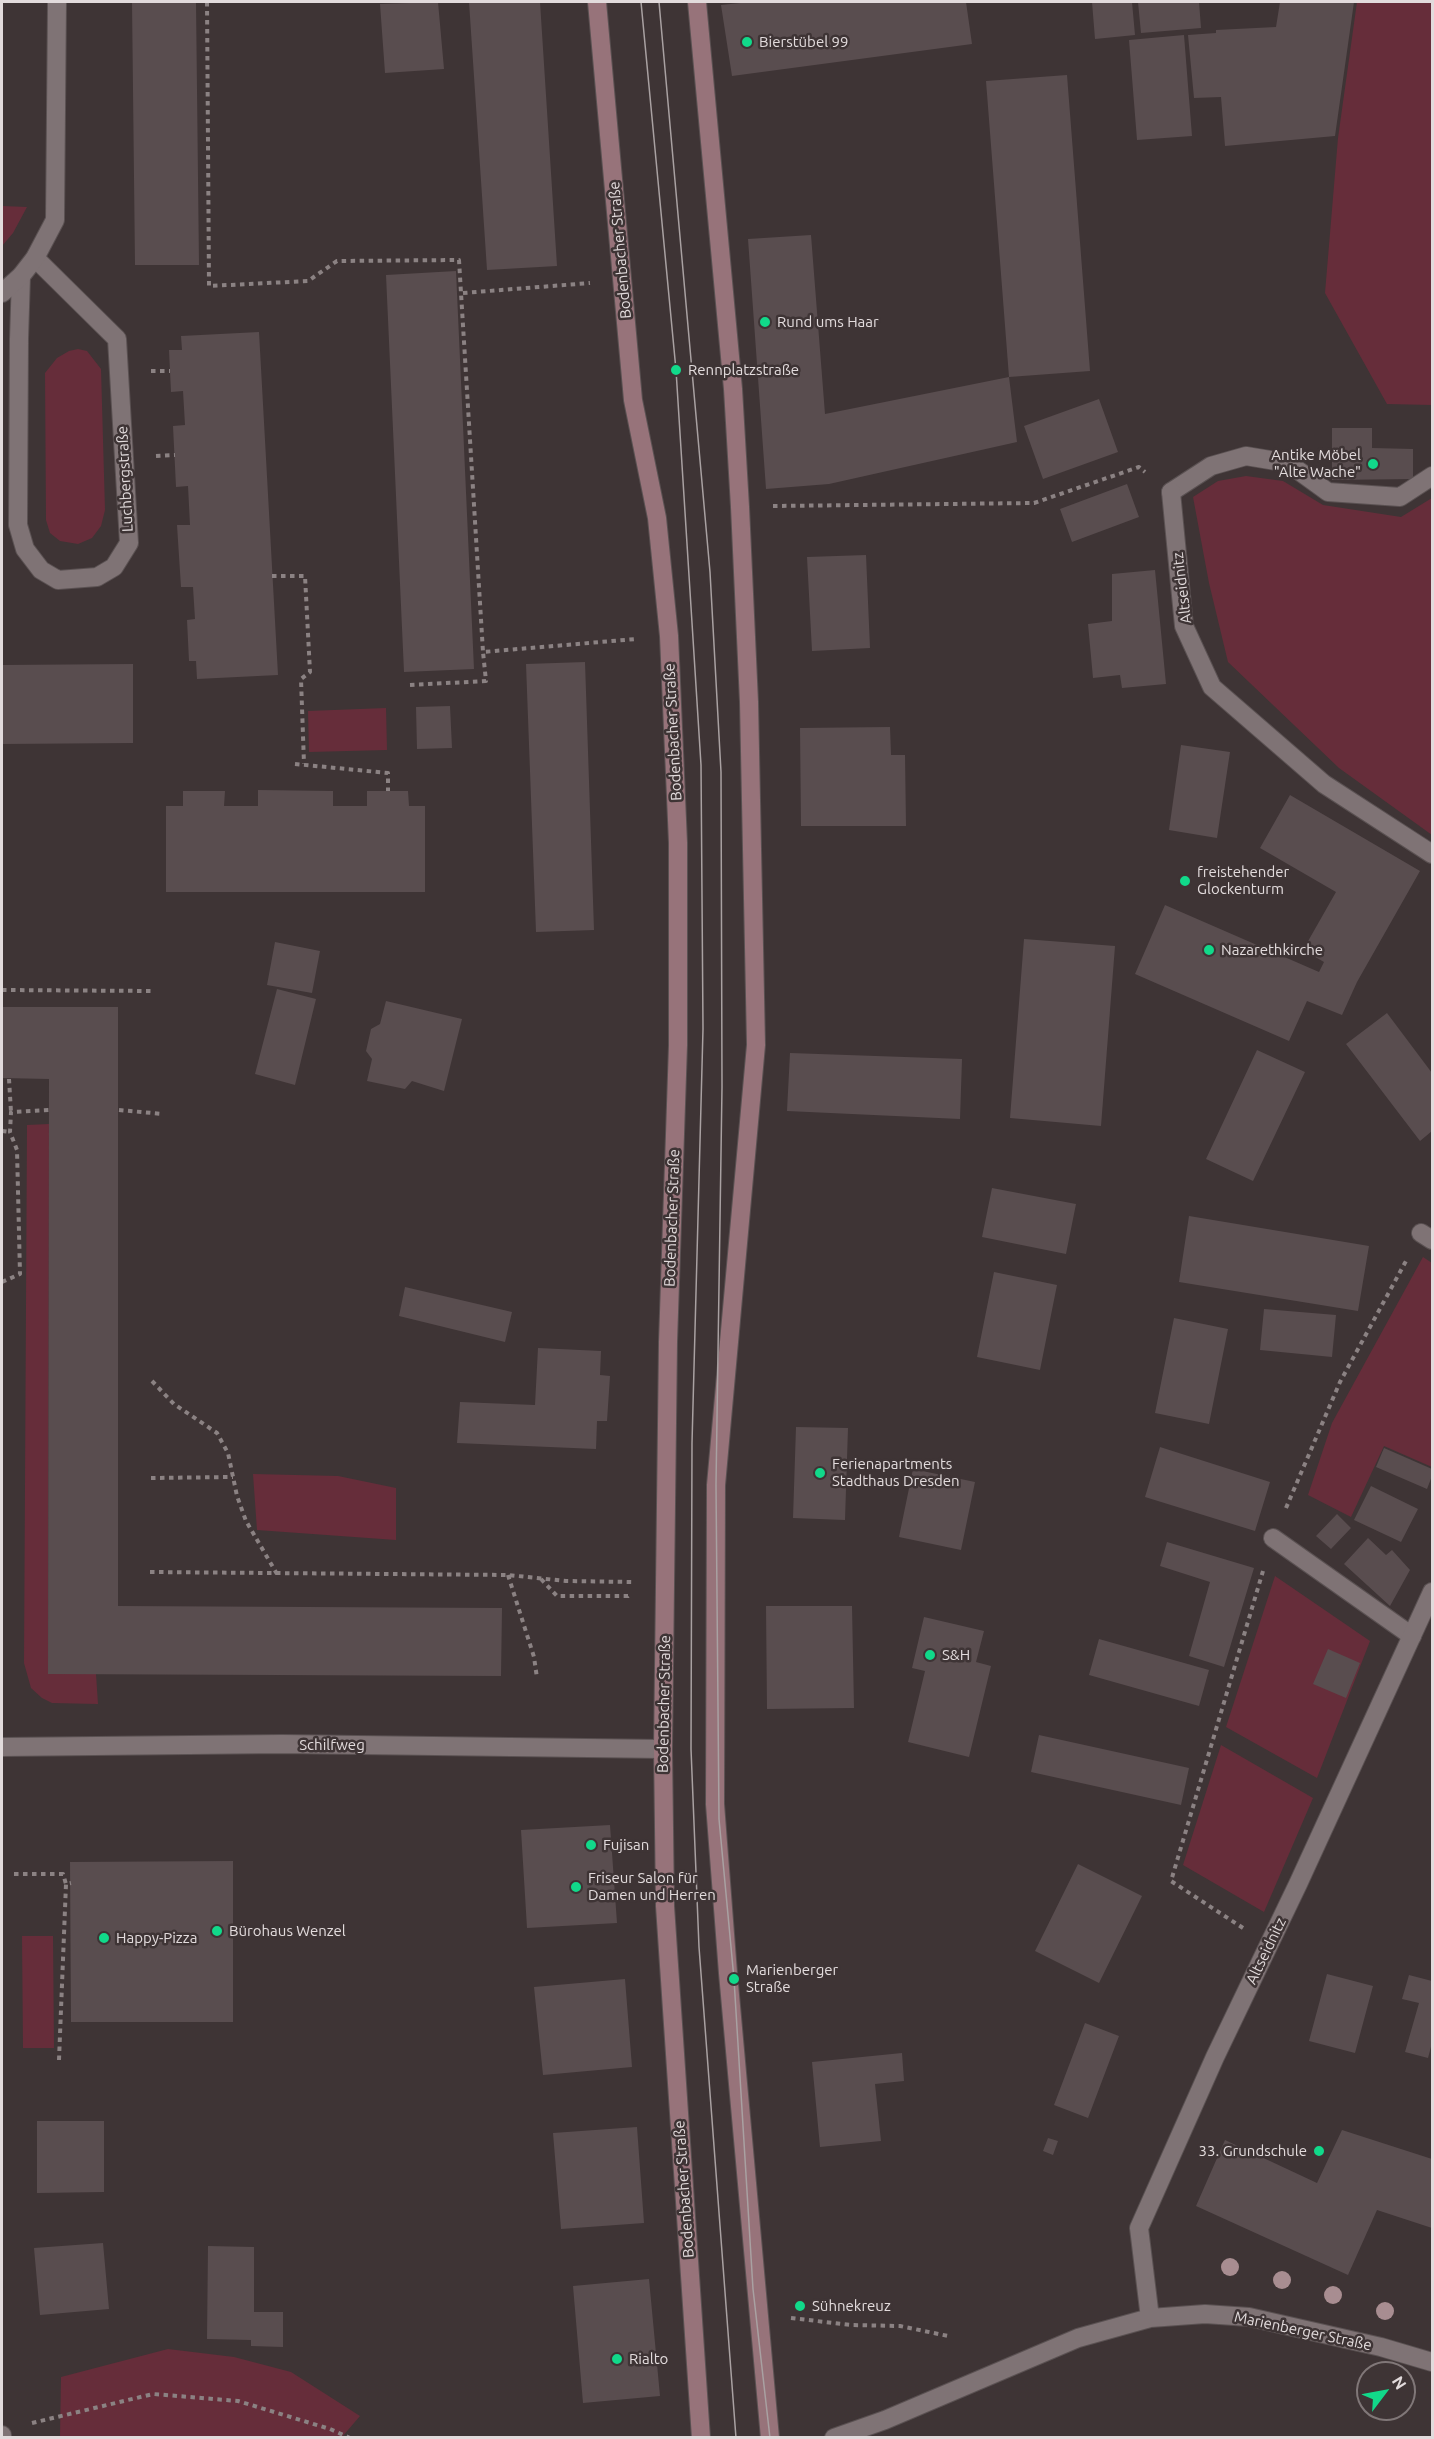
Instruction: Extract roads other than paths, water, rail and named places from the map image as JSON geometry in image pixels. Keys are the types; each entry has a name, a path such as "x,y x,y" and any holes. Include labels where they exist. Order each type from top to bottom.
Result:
{"street":[{"path":"2,292 21,276 35,258 55,220 57,2"},
{"name":"Bodenbacher Straße","path":"597,2 633,400 657,518 669,636 678,843 678,1021 668,1342 663,1749 665,1906 701,2438"},
{"path":"698,2 733,388 740,507 749,702 756,1045 716,1485 716,1804 728,1974 770,2438"},
{"name":"Luchbergstraße","path":"21,276 18,525 20,533 25,549 41,570 58,580 97,577 114,567 129,543 117,339 35,258"},
{"name":"Altseidnitz","path":"1432,476 1400,497 1328,492 1288,463 1246,456 1211,466 1171,492 1185,626 1212,687 1324,784 1432,854"},
{"path":"1273,1538 1412,1636"},
{"name":"Altseidnitz","path":"1150,2318 1139,2228 1215,2057 1432,1592"},
{"name":"Schilfweg","path":"2,1747 294,1744 663,1749"},
{"name":"Marienberger Straße","path":"834,2438 885,2420 1078,2338 1150,2318 1205,2314 1249,2317 1381,2347 1432,2362"}],"tram line":[{"path":"641,2 676,370 701,765 703,1029 692,1443 691,1749 699,1947 736,2438"},
{"path":"659,2 710,572 721,772 722,1087 716,1485 719,1819 734,1979 753,2289 770,2438"}],"place":[{"name":"Bierstübel 99","path":"747,42"},
{"name":"Rund ums Haar","path":"765,322"},
{"name":"Rennplatzstraße","path":"676,370"},
{"name":"Antike Möbel \"Alte Wache\"","path":"1373,464"},
{"name":"freistehender Glockenturm","path":"1185,881"},
{"name":"Nazarethkirche","path":"1209,950"},
{"name":"Ferienapartments Stadthaus Dresden","path":"820,1473"},
{"name":"S&H","path":"930,1655"},
{"name":"Fujisan","path":"591,1845"},
{"name":"Friseur Salon für Damen und Herren","path":"576,1887"},
{"name":"Bürohaus Wenzel","path":"217,1931"},
{"name":"Happy-Pizza","path":"104,1938"},
{"name":"Marienberger Straße","path":"734,1979"},
{"name":"33. Grundschule","path":"1319,2151"},
{"name":"Sühnekreuz","path":"800,2306"},
{"name":"Rialto","path":"617,2359"}]}
